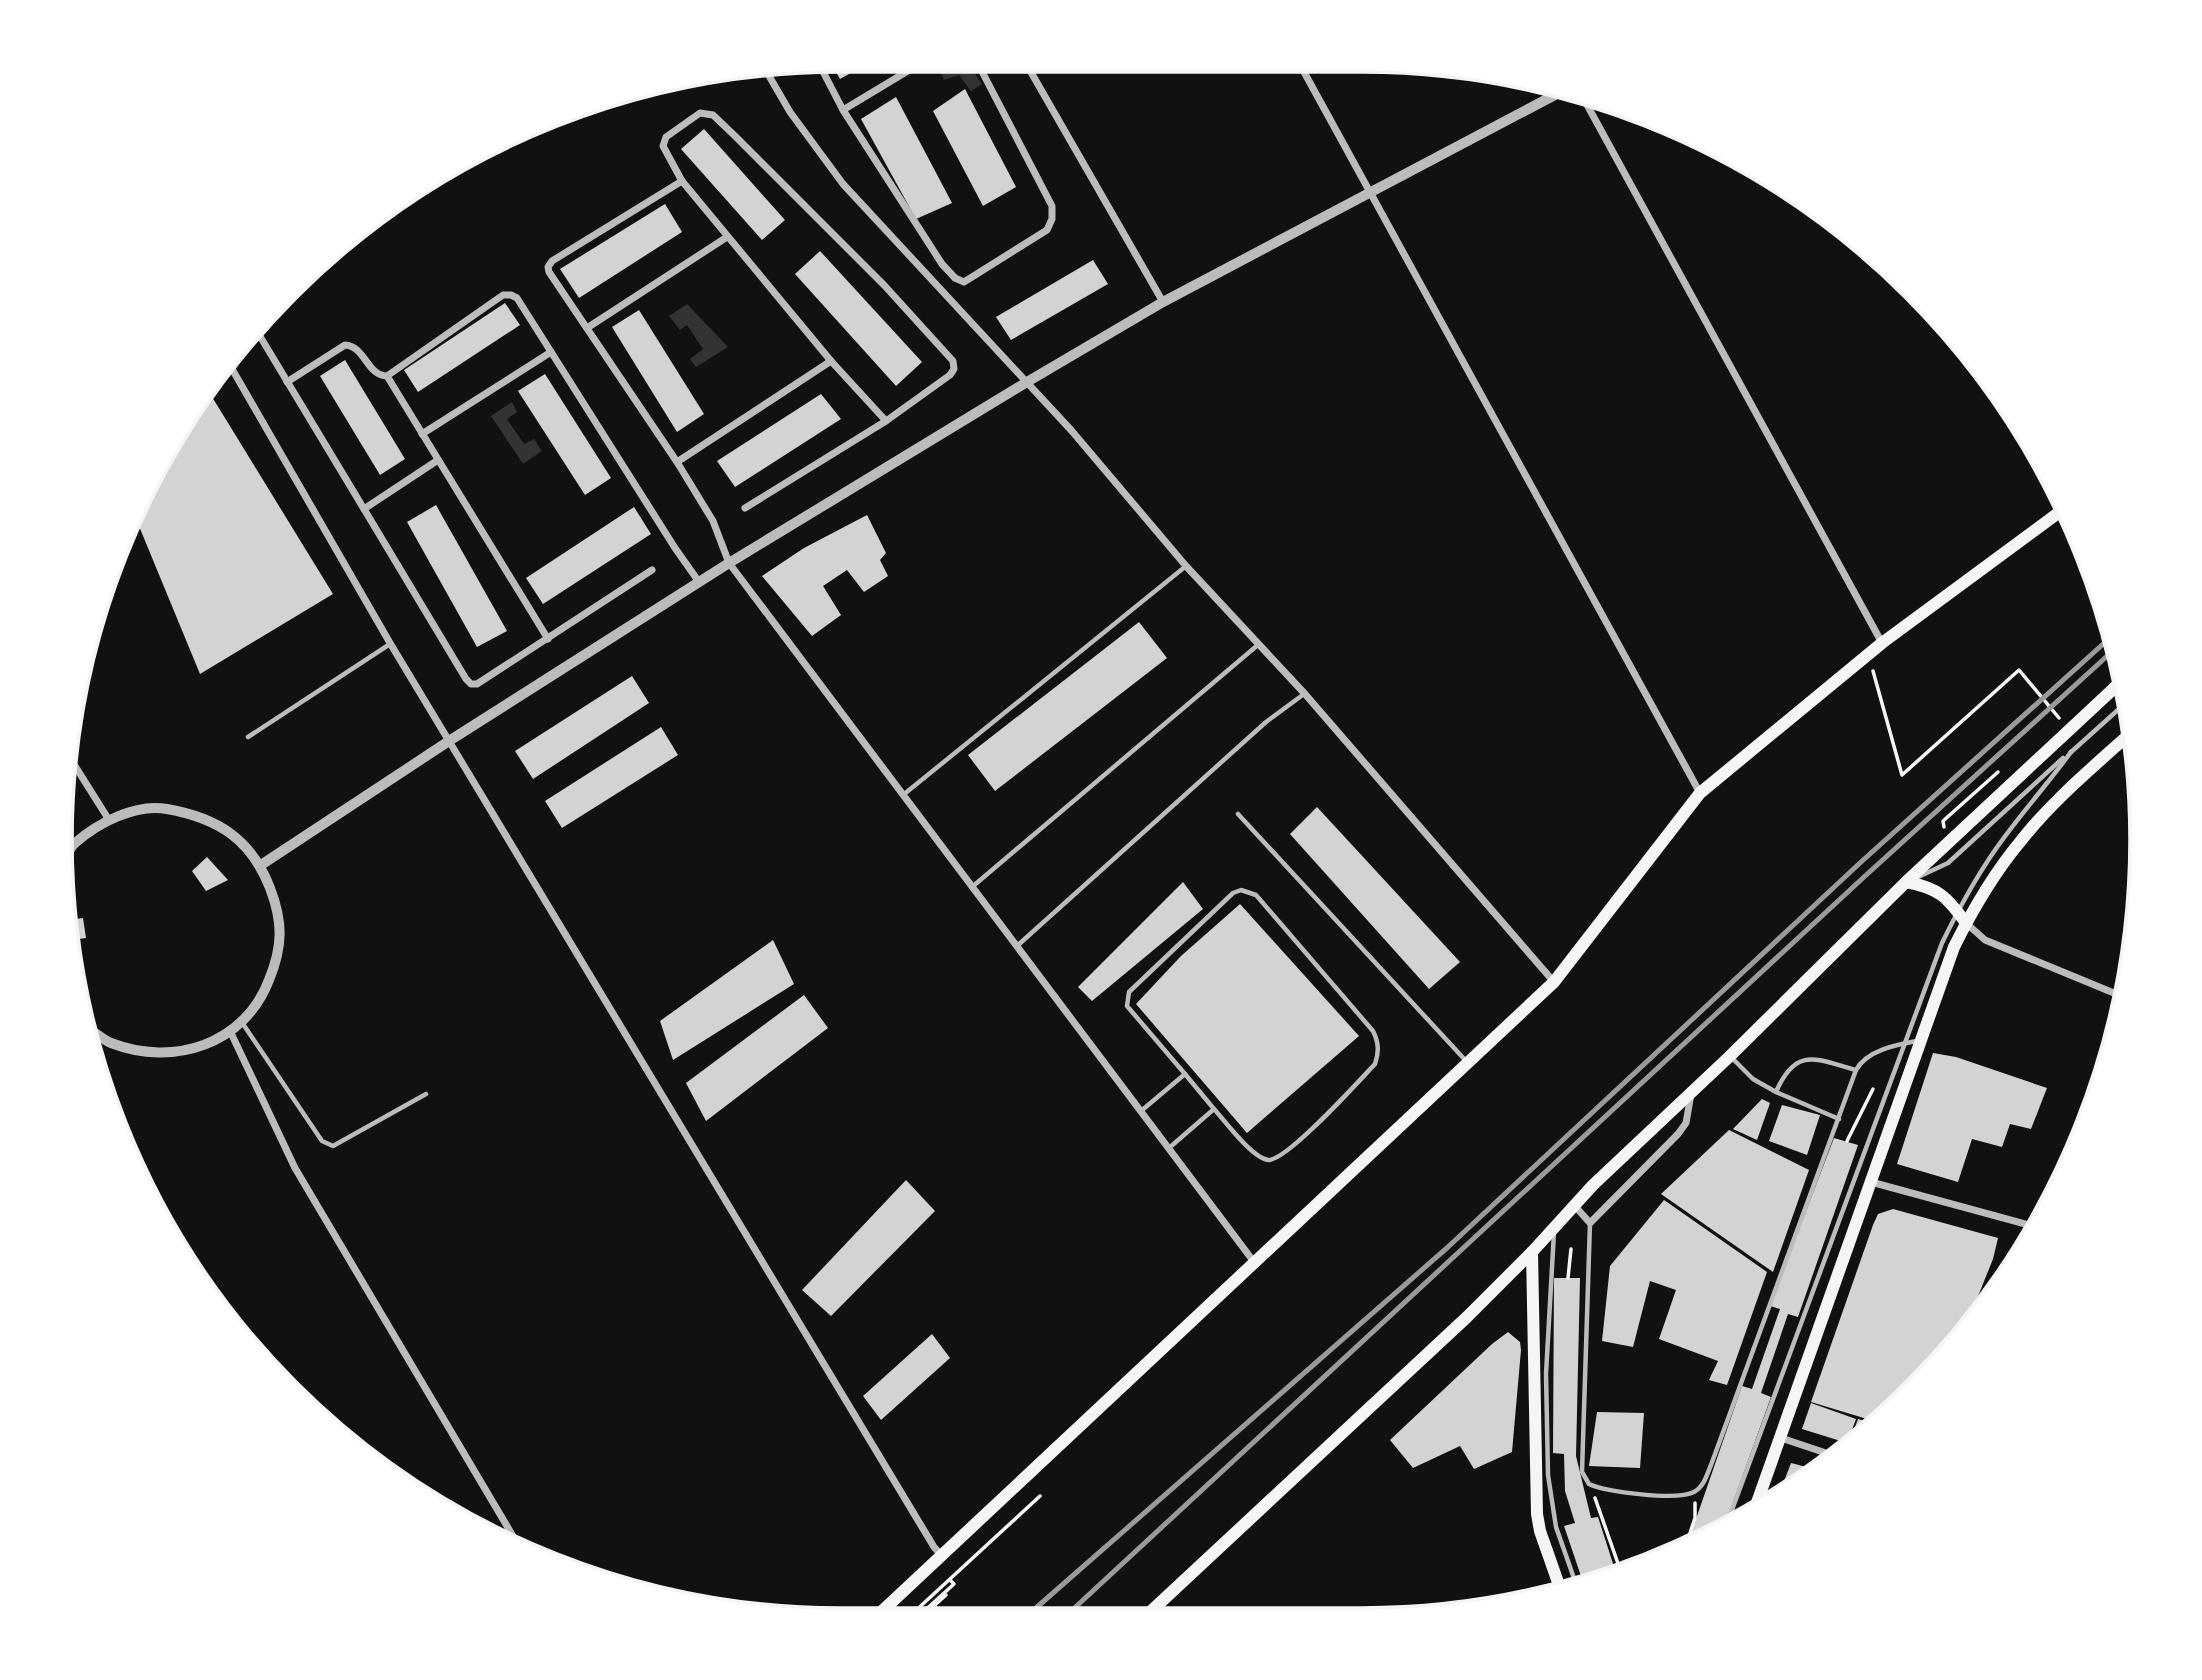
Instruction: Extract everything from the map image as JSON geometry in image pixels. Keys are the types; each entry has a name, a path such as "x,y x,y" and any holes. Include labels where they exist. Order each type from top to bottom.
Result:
{"main road":[{"path":"886,1608 1554,982 1700,793 1882,643 2057,514"},
{"path":"1154,1608 1467,1317 1574,1205 1906,883 2115,688"},
{"path":"1759,1497 1954,947 1966,923 2019,842 2062,796 2124,739"},
{"path":"1906,883 1938,891 1950,900 1966,923"},
{"path":"1532,1252 1537,1514 1540,1531 1558,1583"}],"street":[{"path":"823,72 843,110 942,264 955,278 964,282 1046,230 1052,219 1052,206 982,72"},
{"path":"843,110 906,72"},
{"path":"1031,72 1163,302"},
{"path":"1304,72 1700,793"},
{"path":"769,75 790,112 843,184 1027,382 1186,566 1305,694 1554,982"},
{"path":"261,865 729,563 1027,382 1163,302 1553,96"},
{"path":"1588,106 1882,643"},
{"path":"745,508 886,421 950,375 954,369 953,361 884,285 713,115 700,113 666,136 663,142 682,181 831,361 886,421"},
{"path":"682,181 552,261 548,267 549,272 713,521 729,563 1254,1262"},
{"path":"587,328 727,237"},
{"path":"287,382 345,345 356,348 376,373 387,376 503,295 517,298 699,582"},
{"path":"260,336 471,684 477,684 548,639 652,569"},
{"path":"422,434 551,352"},
{"path":"677,463 831,361"},
{"path":"233,370 390,643 934,1548 942,1556"},
{"path":"387,376 548,639"},
{"path":"364,509 438,460"},
{"path":"75,767 109,820"},
{"path":"72,847 109,820 154,807 195,814 233,834 261,865 281,923 277,961 265,990 242,1023 231,1033 191,1051 150,1053 109,1042 97,1033"},
{"path":"1966,923 1985,940 2114,993"},
{"path":"231,1033 295,1168 512,1534"},
{"path":"1574,1205 1590,1223 1678,1134 1686,1123 1692,1093"},
{"path":"1871,1182 2027,1224"},
{"path":"1781,1438 1825,1453"}],"lane":[{"path":"903,795 1186,566"},
{"path":"248,737 390,643"},
{"path":"972,887 1259,644"},
{"path":"1017,946 1266,722 1305,694"},
{"path":"1906,883 1948,863 2118,709"},
{"path":"1731,1513 1942,943 1958,911 2003,839 2037,799 2071,752"},
{"path":"1238,814 1468,1062"},
{"path":"1248,891 1256,895 1373,1031 1378,1041 1378,1053 1375,1064 1293,1147 1276,1159 1266,1160 1254,1153 1213,1109 1127,1006 1127,999 1129,992 1233,893 1248,891"},
{"path":"242,1023 252,1034 321,1141 327,1145 333,1146 426,1094"},
{"path":"1590,1223 1582,1472 1586,1480 1595,1487 1638,1493 1681,1495 1693,1492 1701,1486 1711,1465 1856,1070 1860,1063 1871,1055 1922,1040"},
{"path":"1730,1056 1753,1079 1839,1119"},
{"path":"1776,1092 1788,1070 1796,1062 1805,1059 1856,1070"},
{"path":"1141,1111 1185,1074"},
{"path":"1168,1148 1213,1109"},
{"path":"1554,1227 1546,1374 1548,1475 1556,1527 1574,1578"}],"path":[{"path":"1864,658 1874,673 1902,775 2019,670 2059,718"},
{"path":"1847,1141 1877,1082"},
{"path":"1569,1278 1571,1249"},
{"path":"1595,1487 1597,1507 1618,1564"},
{"path":"1689,1535 1696,1514 1693,1492"},
{"path":"924,1608 1040,1496"},
{"path":"925,1608 954,1584 950,1580"},
{"path":"924,1608 942,1590 946,1595 929,1608"}],"shaded area":[{"path":"941,72 974,72 982,84 971,91 959,75 944,80"},
{"path":"687,304 728,347 696,367 690,359 703,349 687,325 680,330 669,316"},
{"path":"512,402 517,412 507,419 524,444 534,439 542,451 523,464 491,416"}],"building":[{"path":"836,72 853,72 840,79"},
{"path":"965,89 1016,187 983,206 933,111"},
{"path":"896,97 952,203 916,219 861,119"},
{"path":"704,129 785,220 762,240 681,149"},
{"path":"665,204 682,232 579,298 560,269"},
{"path":"820,251 922,362 896,386 795,274"},
{"path":"1093,260 1108,284 1011,340 996,317"},
{"path":"505,303 520,325 418,392 404,370"},
{"path":"639,310 704,414 677,432 612,327"},
{"path":"345,360 405,459 380,475 320,376"},
{"path":"545,374 611,478 585,495 518,391"},
{"path":"821,394 841,419 735,487 717,461"},
{"path":"212,397 333,594 200,674 139,526 175,456"},
{"path":"436,505 507,631 477,647 407,522"},
{"path":"634,507 651,534 543,604 526,578"},
{"path":"867,515 886,553 880,560 888,576 864,592 847,570 823,586 841,615 812,636 762,576 804,548"},
{"path":"1139,622 1167,658 995,791 968,755"},
{"path":"632,676 649,703 533,779 515,751"},
{"path":"661,727 678,755 562,828 545,801"},
{"path":"1317,807 1460,962 1429,989 1290,834"},
{"path":"207,857 228,880 206,891 192,871"},
{"path":"1183,882 1203,909 1092,1001 1078,987"},
{"path":"1240,904 1359,1036 1247,1133 1136,1004 1181,956"},
{"path":"83,918 86,938 78,939 76,919"},
{"path":"773,940 794,984 673,1060 660,1021"},
{"path":"804,995 828,1028 706,1121 686,1083"},
{"path":"1933,1053 1956,1057 2047,1088 2031,1129 2010,1124 2002,1147 1972,1139 1958,1182 1897,1164"},
{"path":"1762,1099 1770,1103 1757,1140 1733,1129"},
{"path":"1782,1105 1820,1115 1807,1155 1769,1141"},
{"path":"1729,1130 1809,1170 1773,1272 1661,1194"},
{"path":"1834,1138 1858,1145 1798,1317 1788,1314 1761,1393 1771,1397 1729,1515 1691,1534 1742,1386 1752,1389 1780,1309 1770,1306"},
{"path":"906,1180 935,1211 831,1316 802,1290"},
{"path":"1664,1200 1767,1272 1727,1385 1709,1380 1718,1361 1659,1339 1676,1290 1650,1281 1633,1347 1602,1341 1610,1266"},
{"path":"1893,1209 1998,1238 1993,1259 1976,1301 1940,1347 1868,1419 1811,1402 1878,1214"},
{"path":"1554,1278 1580,1278 1576,1456 1591,1518 1598,1517 1614,1565 1581,1576 1564,1526 1575,1523 1565,1491 1564,1454 1553,1453"},
{"path":"1508,1332 1520,1342 1521,1350 1512,1452 1474,1469 1460,1446 1413,1468 1390,1440"},
{"path":"932,1334 950,1358 881,1420 863,1396"},
{"path":"1811,1403 1856,1419 1851,1432 1840,1441 1802,1429"},
{"path":"1597,1412 1644,1413 1640,1468 1589,1466"},
{"path":"1858,1419 1865,1421 1854,1430"},
{"path":"1791,1463 1806,1467 1789,1479 1784,1482"}],"railway":[{"path":"1036,1608 1448,1247 1861,862 2104,643"},
{"path":"1074,1608 1864,877 2107,656"}]}
